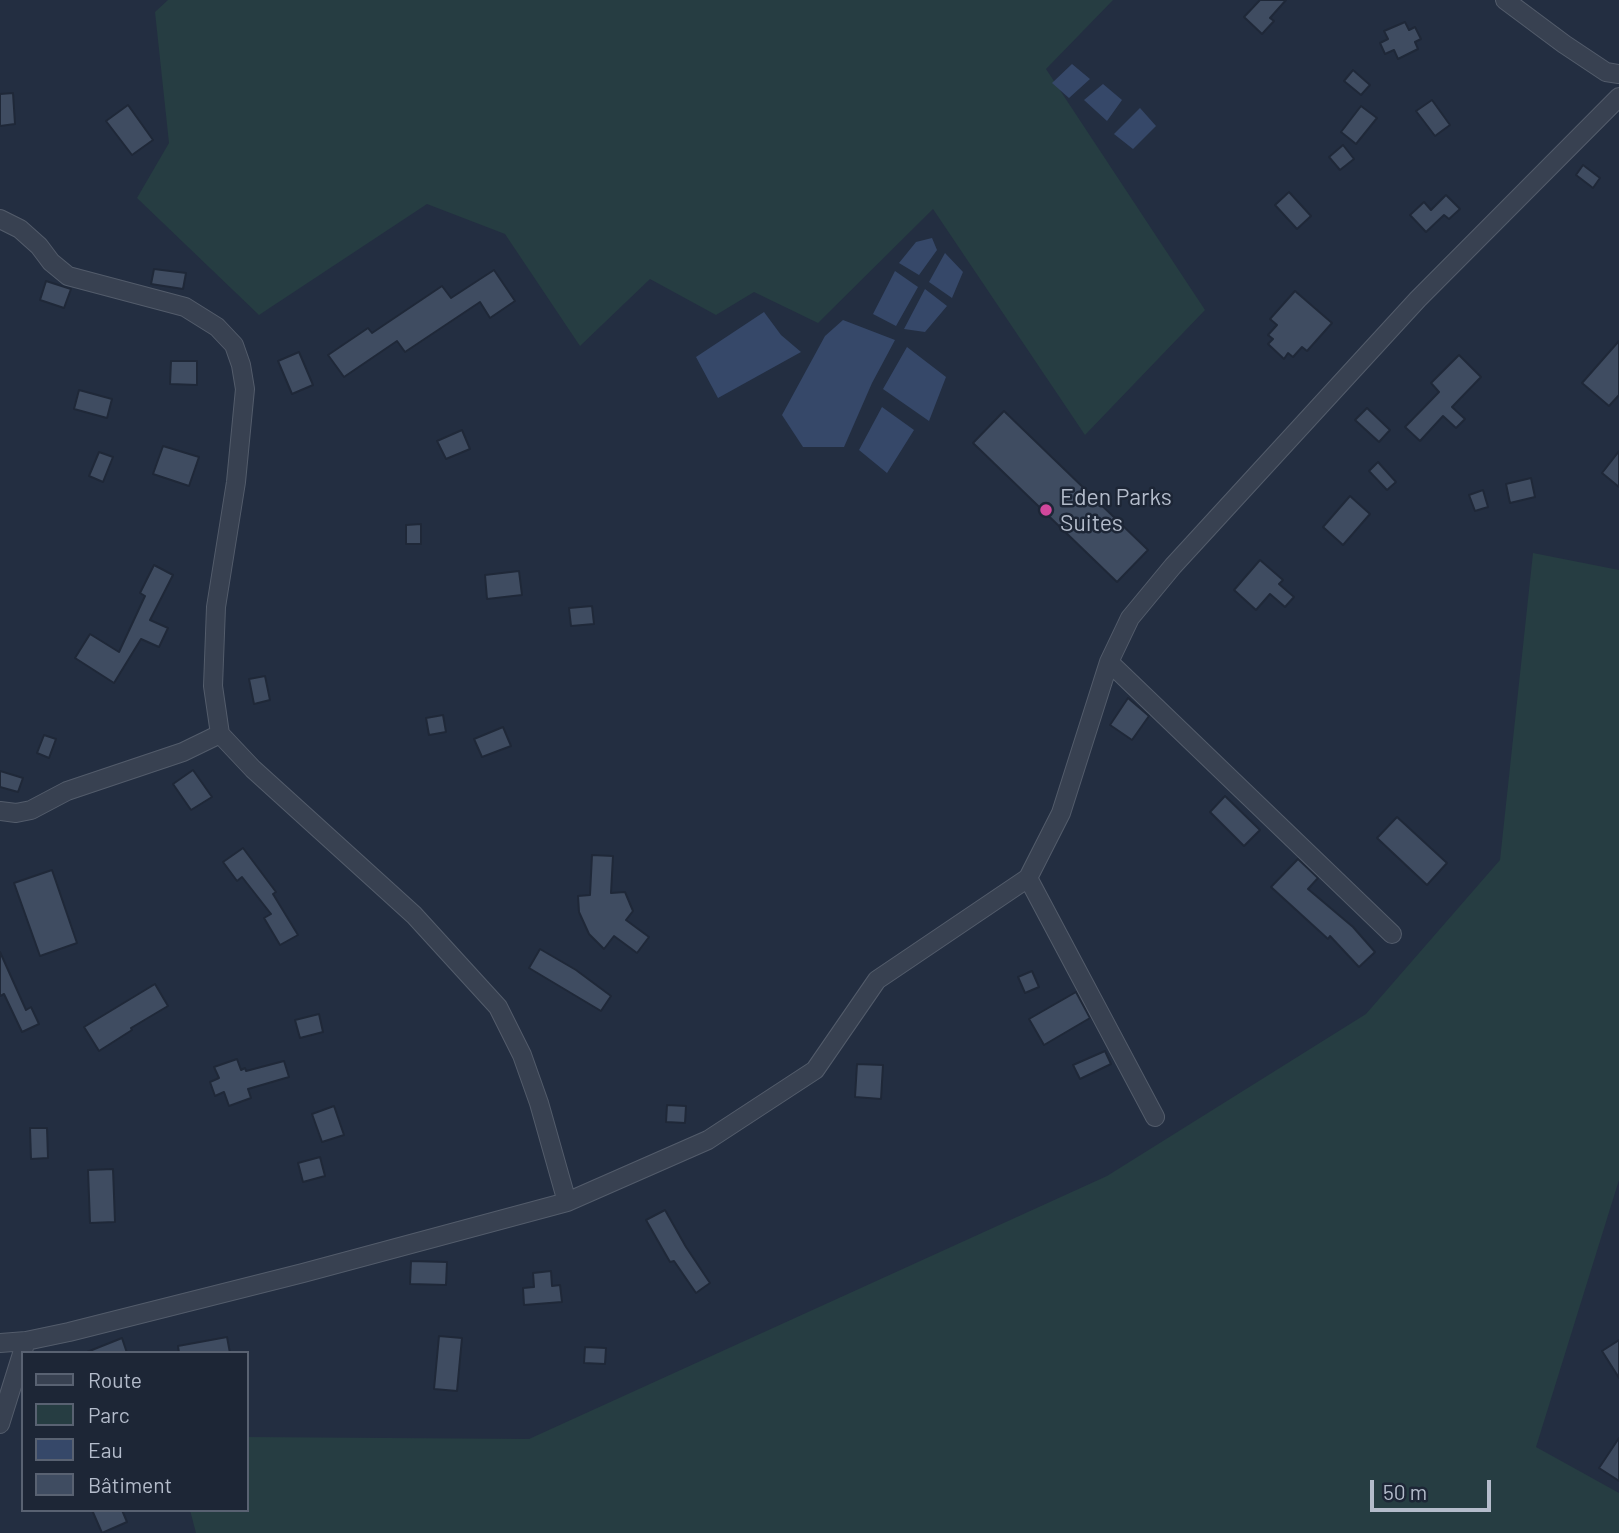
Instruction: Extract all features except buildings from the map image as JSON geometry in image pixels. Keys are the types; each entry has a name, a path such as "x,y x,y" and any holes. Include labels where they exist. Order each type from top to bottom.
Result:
{"street":[{"path":"1505,0 1606,72 1619,74"},
{"path":"0,1343 26,1341 303,1273 566,1202 708,1140 815,1070 877,980 1028,878 1061,813 1109,662 1130,618 1173,566 1418,299 1619,97"},
{"path":"0,219 20,229 68,276 185,307 218,327 234,345 245,389 236,482 216,607 213,686 220,734 253,769 414,915 498,1007 522,1055 539,1103 566,1202"},
{"path":"1109,662 1392,934"},
{"path":"0,811 16,813 31,810 67,791 183,751 220,734"},
{"path":"1028,878 1155,1117"},
{"path":"23,1351 26,1341"},
{"path":"0,1424 21,1357"}],"green space":[{"path":"168,0 1113,0 1046,69 1205,310 1085,435 933,209 818,323 754,292 716,315 650,279 580,346 505,234 427,204 259,315 137,198 169,143 155,12"},
{"path":"1533,553 1619,570 1619,1180 1536,1447 1619,1493 1619,1533 196,1533 191,1512 248,1512 248,1437 529,1439 1107,1176 1366,1014 1500,860"}],"water":[{"path":"1072,64 1090,79 1069,98 1052,83"},
{"path":"1103,84 1122,100 1107,121 1084,100"},
{"path":"1140,108 1156,126 1133,149 1114,134"},
{"path":"932,238 937,250 919,275 899,263 916,242"},
{"path":"945,253 963,272 952,298 929,282"},
{"path":"895,271 918,287 896,326 873,314"},
{"path":"925,289 947,306 925,332 904,329"},
{"path":"764,312 781,335 801,352 718,398 696,357"},
{"path":"843,320 895,340 872,383 844,447 803,447 782,415 825,336"},
{"path":"907,347 946,377 929,421 883,389"},
{"path":"882,407 914,430 887,473 859,450"}],"place":[{"name":"Eden Parks Suites","path":"1046,510"}]}
